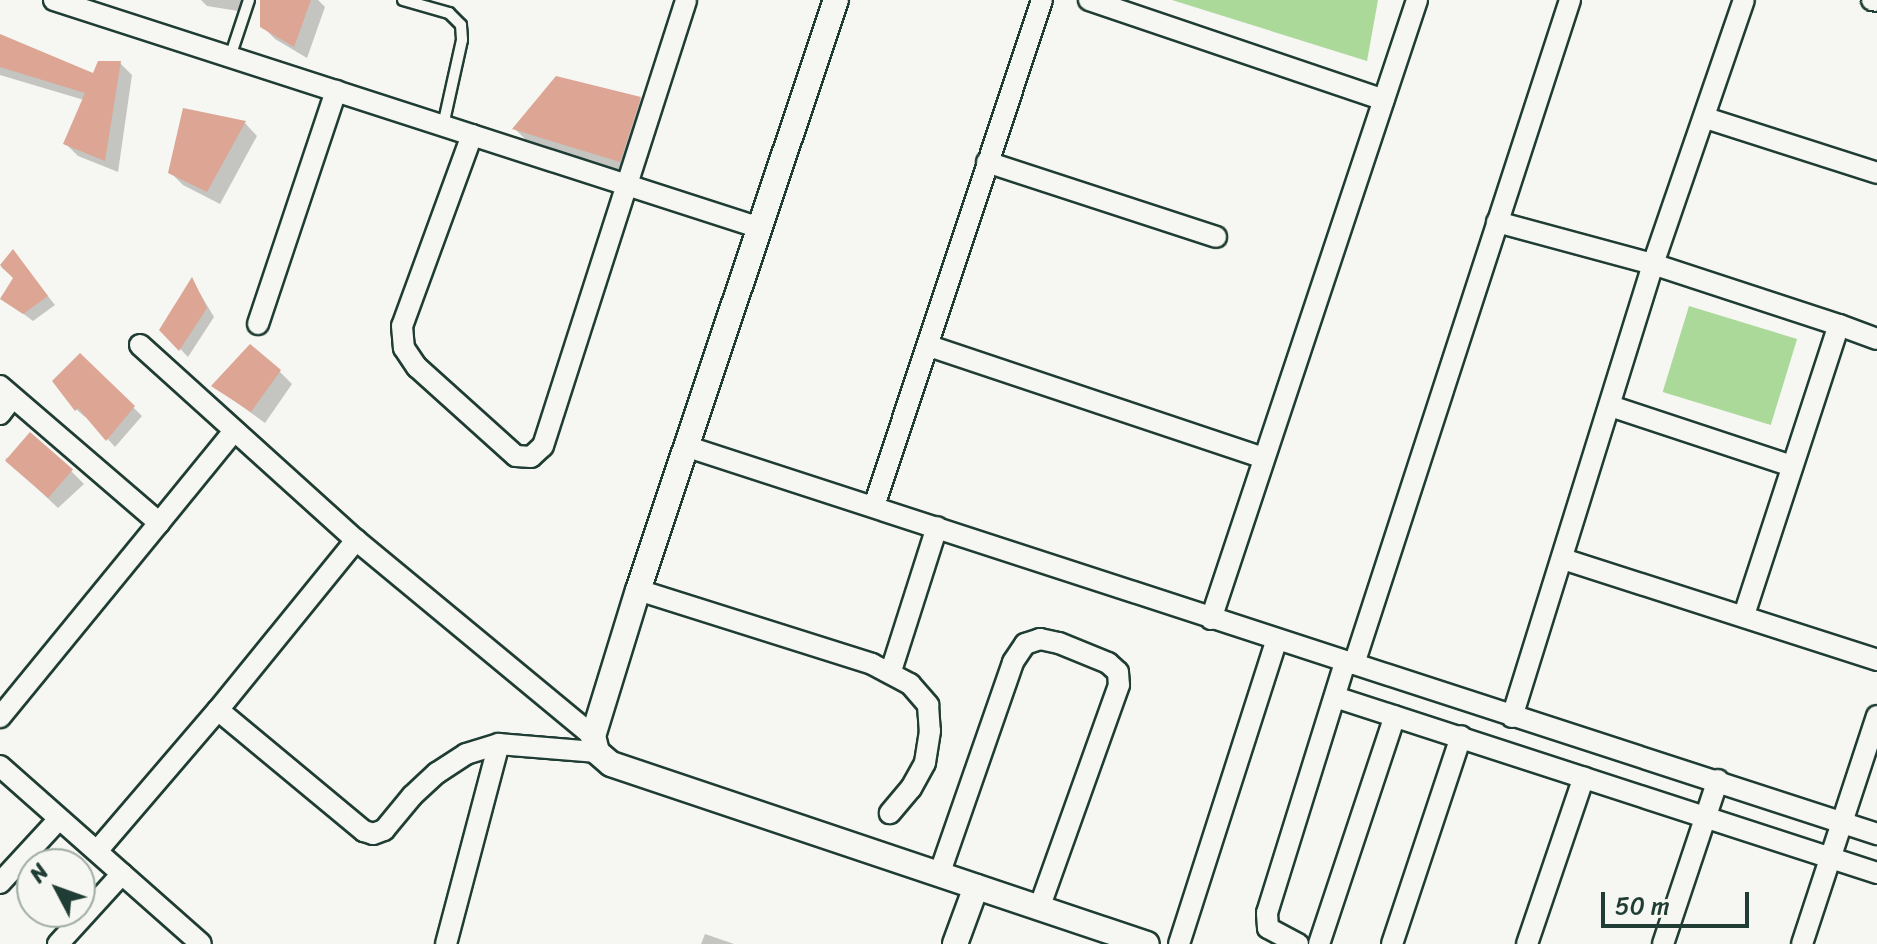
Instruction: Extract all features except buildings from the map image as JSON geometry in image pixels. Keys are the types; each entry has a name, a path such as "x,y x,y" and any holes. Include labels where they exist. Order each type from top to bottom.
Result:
{"street":[{"path":"54,0 760,228"},
{"path":"472,135 402,326 404,348 417,367 516,456 531,457 543,446 686,0"},
{"path":"595,744 638,590 836,0"},
{"path":"874,506 1042,0"},
{"path":"1089,0 1384,100"},
{"path":"1211,619 1417,0"},
{"path":"1298,944 1268,928 1267,913 1335,697 1350,663 1570,0"},
{"path":"1512,717 1653,264 1706,118 1744,0"},
{"path":"258,324 336,91"},
{"path":"1706,118 1877,173"},
{"path":"987,162 1216,237"},
{"path":"1497,222 1653,264 1877,339"},
{"path":"1744,615 1839,325"},
{"path":"140,345 356,540 595,744 611,764 1147,944"},
{"path":"929,346 1263,458"},
{"path":"0,414 7,392 159,523"},
{"path":"1610,406 1791,466"},
{"path":"0,717 234,431"},
{"path":"685,446 1877,834"},
{"path":"891,671 937,527"},
{"path":"97,851 218,710 356,540"},
{"path":"1563,559 1877,660"},
{"path":"638,590 891,671 910,684 928,705 930,731 925,763 911,788 890,813"},
{"path":"939,875 1013,662 1025,644 1040,639 1059,643 1108,663 1118,672 1119,685 1039,909"},
{"path":"1179,944 1277,639"},
{"path":"1335,697 1877,873"},
{"path":"218,710 364,831 373,834 384,830 412,796 437,773 466,754 499,744 595,744"},
{"path":"1319,944 1395,716"},
{"path":"1802,944 1877,716"},
{"path":"1392,944 1461,736"},
{"path":"446,944 499,744"},
{"path":"0,766 201,944"},
{"path":"1527,944 1584,777"},
{"path":"1663,944 1718,780"},
{"path":"0,883 59,819"},
{"path":"58,944 122,874"},
{"path":"959,943 976,887"}],"lane":[{"path":"230,57 249,0"},
{"path":"403,0 449,13 461,25 462,40 443,126"}],"green space":[{"path":"1172,0 1378,0 1367,61"},
{"path":"1689,306 1797,339 1771,425 1663,392"}]}
